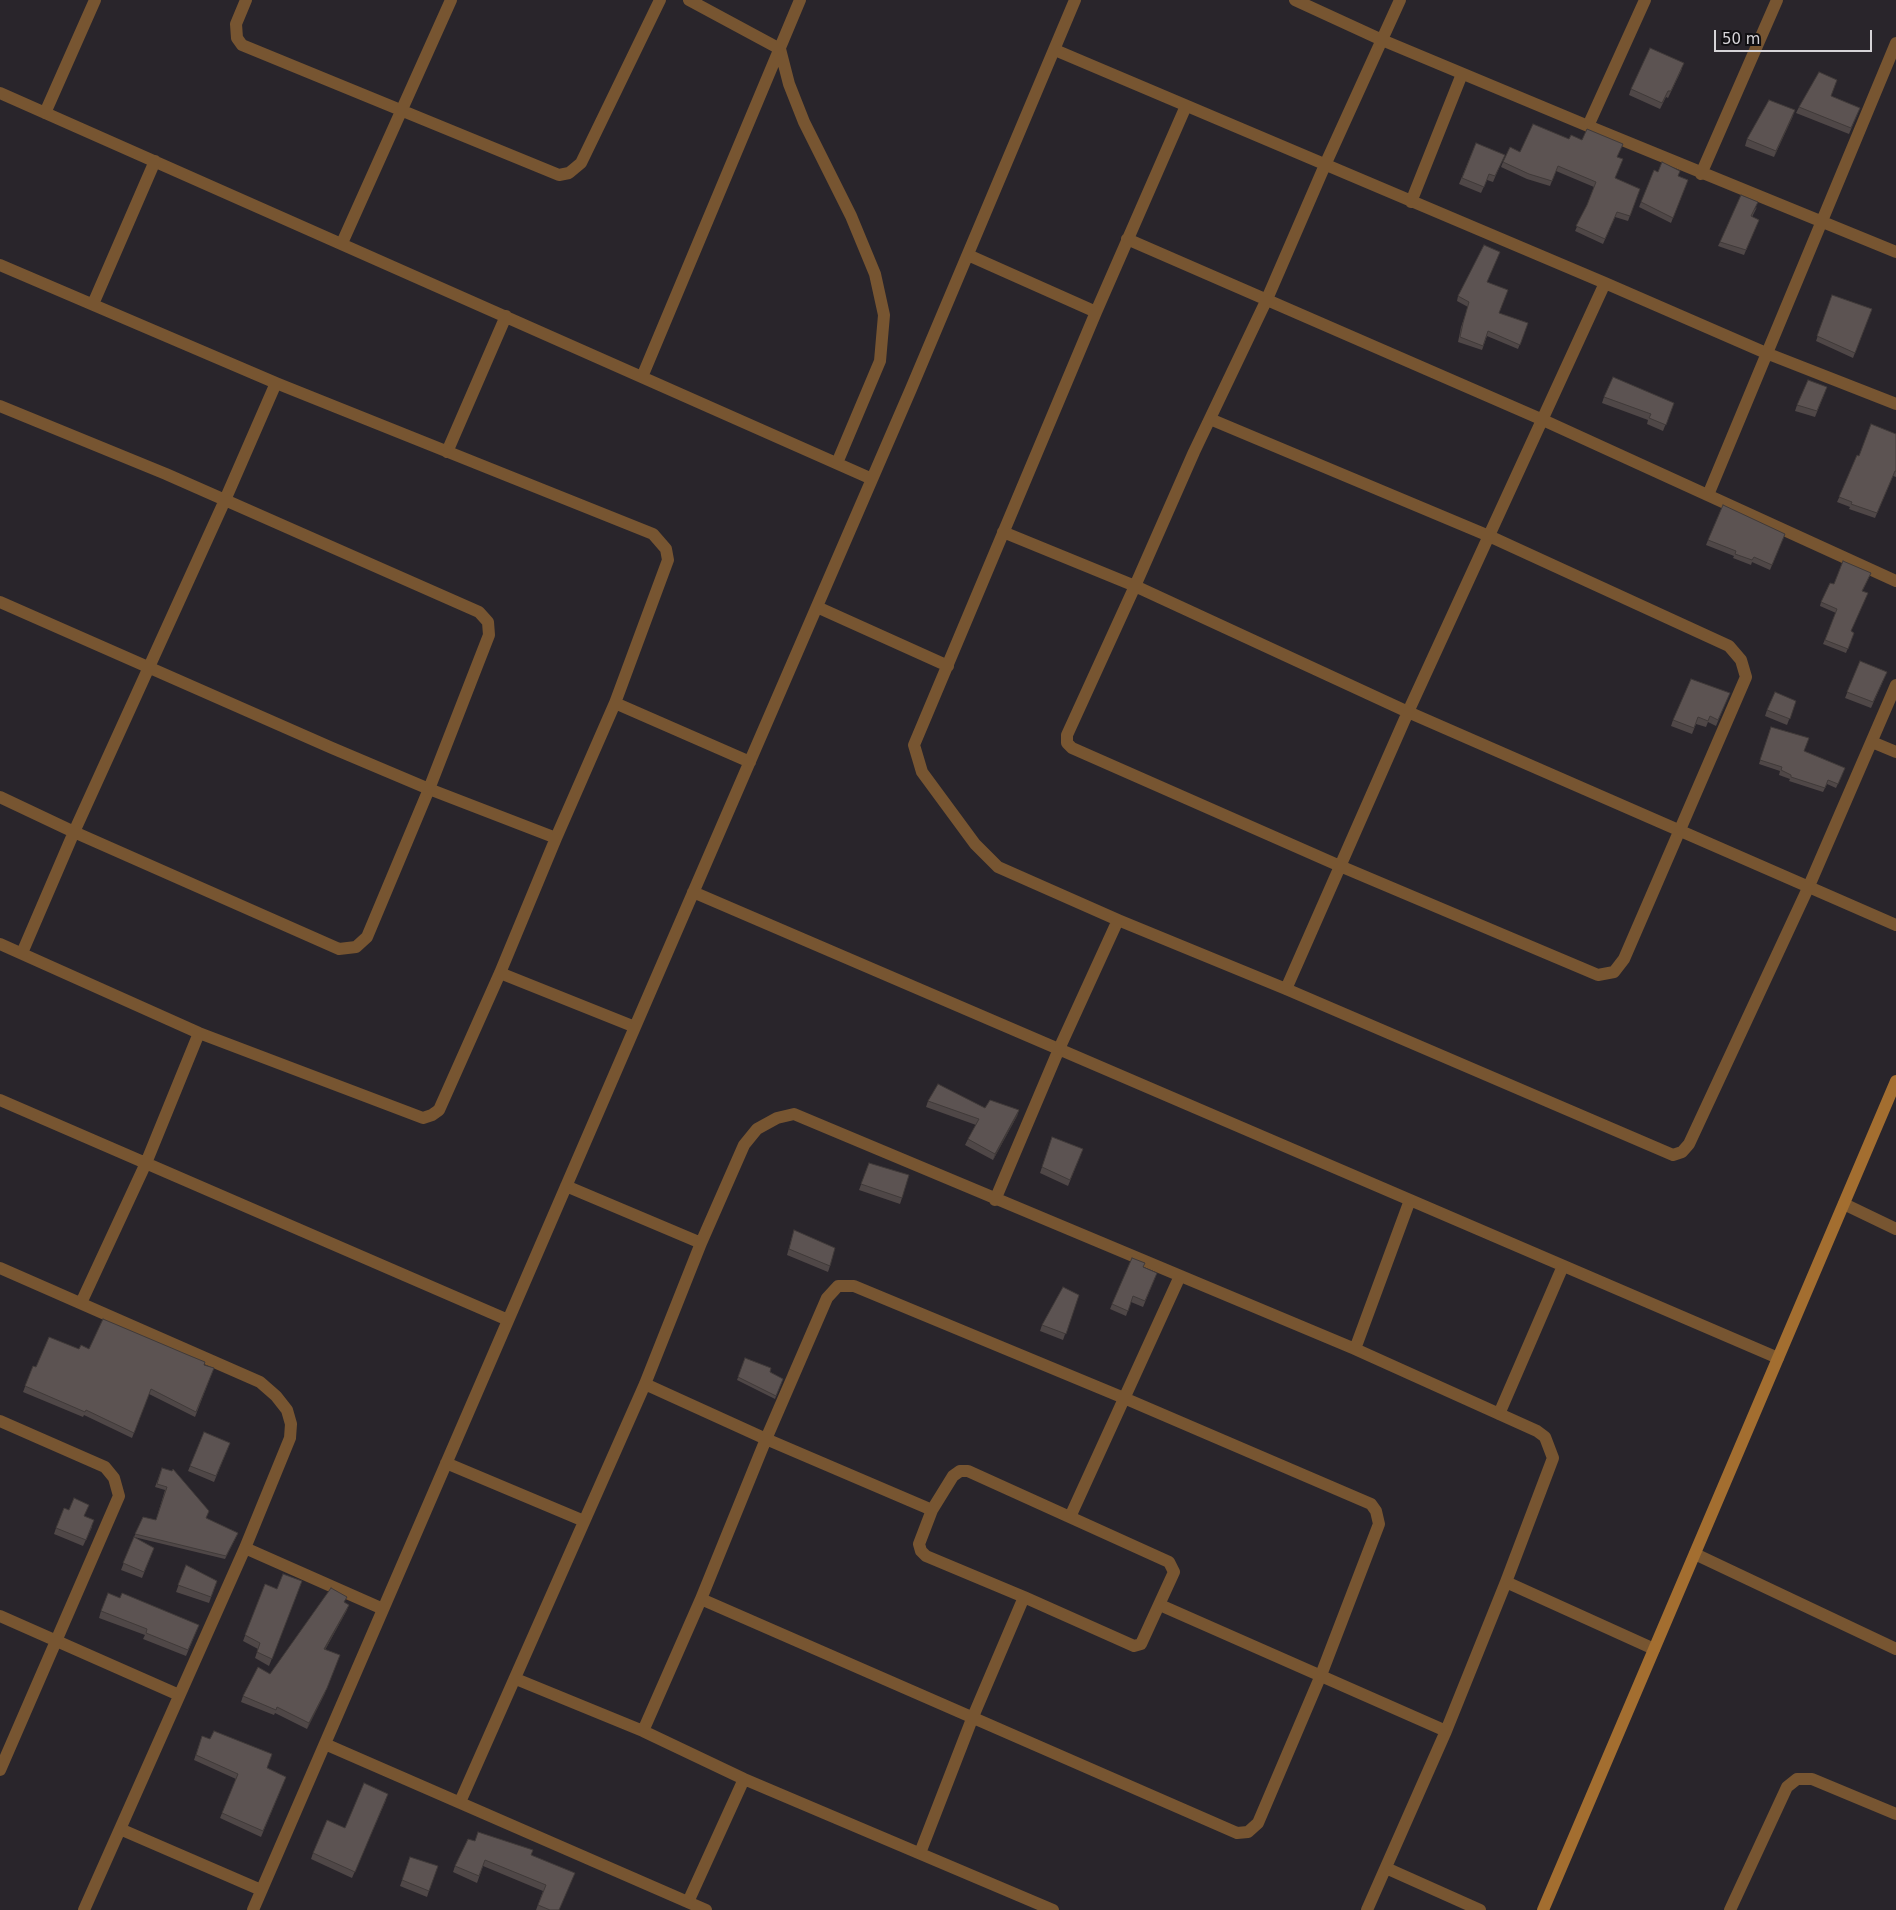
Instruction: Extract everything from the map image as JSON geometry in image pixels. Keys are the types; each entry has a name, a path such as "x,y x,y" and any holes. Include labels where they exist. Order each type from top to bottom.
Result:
{"street":[{"path":"45,113 95,0"},
{"path":"246,0 236,24 237,38 242,45 559,174 569,173 581,163 660,0"},
{"path":"342,243 452,0"},
{"path":"689,0 780,49 789,84 804,122 851,216 875,274 884,315 880,361 838,463"},
{"path":"642,377 800,0"},
{"path":"252,1910 817,607 1075,0"},
{"path":"1295,0 1462,74 1701,174 1896,252"},
{"path":"1210,419 1489,536 1729,646 1741,660 1746,677 1624,960 1614,972 1598,975 1340,866 1072,748 1067,743 1067,735 1210,419 1267,299 1400,0"},
{"path":"1588,126 1645,0"},
{"path":"1701,174 1777,0"},
{"path":"1708,495 1895,48"},
{"path":"1055,50 1766,353 1896,404"},
{"path":"1411,202 1462,74"},
{"path":"0,93 872,479"},
{"path":"1186,106 1096,312 914,745 922,772 975,844 998,867 1673,1156 1682,1152 1689,1144 1809,886 1896,685"},
{"path":"93,304 155,161"},
{"path":"1128,239 1543,420 1896,581"},
{"path":"968,255 1096,312"},
{"path":"0,944 199,1033 423,1118 439,1110 500,973 615,702 668,560 666,550 654,534 276,383 93,304 1,269"},
{"path":"1286,989 1408,712 1605,283"},
{"path":"447,452 506,316"},
{"path":"22,953 74,832 149,669 276,383"},
{"path":"0,406 166,474 479,612 488,622 490,635 429,789 367,937 356,946 339,949 74,832 0,797"},
{"path":"1003,532 1135,586 1408,712 1896,925"},
{"path":"0,602 149,669 429,789 556,838"},
{"path":"817,607 948,666"},
{"path":"615,702 750,762"},
{"path":"1872,742 1896,752"},
{"path":"693,892 1778,1358"},
{"path":"995,1200 1059,1049 1118,920"},
{"path":"500,973 635,1027"},
{"path":"82,1303 146,1163 199,1033"},
{"path":"1543,1910 1896,1081"},
{"path":"0,1100 508,1320"},
{"path":"460,1802 645,1384 744,1145 757,1129 777,1118 794,1114 995,1200 1355,1349 1537,1431 1545,1437 1553,1458 1446,1731 1368,1910"},
{"path":"566,1186 702,1243"},
{"path":"1355,1349 1410,1200"},
{"path":"1844,1204 1896,1229"},
{"path":"1499,1414 1562,1266"},
{"path":"0,1268 260,1382 276,1396 287,1410 291,1424 290,1438 245,1548 84,1910"},
{"path":"1070,1517 1180,1276"},
{"path":"643,1731 701,1599 766,1439 827,1298 838,1286 854,1286 1124,1398 1371,1504 1376,1511 1379,1524 1321,1675 1258,1823 1248,1832 1237,1833 972,1719 701,1599"},
{"path":"645,1384 766,1439 932,1510"},
{"path":"0,1421 105,1466 114,1478 118,1496 0,1770"},
{"path":"446,1463 584,1521"},
{"path":"960,1470 968,1471 1169,1562 1174,1572 1141,1644 1134,1646 926,1556 921,1551 919,1544 932,1510 953,1476 960,1470"},
{"path":"245,1548 383,1609"},
{"path":"1695,1554 1896,1649"},
{"path":"1506,1582 1654,1649"},
{"path":"920,1853 972,1719 1024,1597"},
{"path":"1160,1605 1446,1731"},
{"path":"0,1616 179,1695"},
{"path":"516,1679 643,1731 744,1778 1052,1910"},
{"path":"325,1744 706,1910"},
{"path":"688,1902 744,1778"},
{"path":"1730,1910 1787,1787 1798,1779 1812,1779 1896,1814"},
{"path":"120,1829 261,1890"},
{"path":"1386,1868 1480,1910"}],"building":[{"path":"1650,48 1684,63 1671,91 1668,91 1662,103 1631,89"},
{"path":"1819,72 1837,80 1831,96 1860,108 1851,128 1799,107"},
{"path":"1769,100 1795,110 1776,151 1747,139"},
{"path":"1533,124 1569,139 1571,135 1582,140 1587,129 1623,144 1617,157 1623,159 1615,178 1640,189 1630,216 1617,212 1605,239 1576,226 1596,182 1558,166 1552,181 1529,174 1503,162 1510,147 1520,152"},
{"path":"1476,143 1505,155 1495,176 1489,174 1484,187 1462,178"},
{"path":"1662,162 1680,171 1678,176 1688,180 1673,218 1641,202 1654,170 1658,172"},
{"path":"1741,195 1758,202 1751,216 1759,220 1746,250 1720,242"},
{"path":"1484,245 1500,252 1487,282 1508,290 1499,313 1528,323 1520,345 1488,331 1483,346 1460,337 1469,302 1458,296"},
{"path":"1832,295 1872,309 1855,353 1817,336"},
{"path":"1613,377 1674,403 1666,425 1649,418 1651,414 1604,397"},
{"path":"1808,380 1827,387 1817,411 1797,405"},
{"path":"1871,424 1896,434 1896,471 1877,513 1851,504 1852,502 1839,497 1857,455 1859,456"},
{"path":"1723,505 1785,534 1772,565 1754,557 1752,560 1735,554 1736,551 1708,540"},
{"path":"1843,561 1871,573 1862,591 1868,593 1851,631 1854,633 1848,649 1825,640 1837,609 1821,602 1830,583 1834,584"},
{"path":"1860,661 1887,672 1873,702 1847,692"},
{"path":"1691,679 1730,693 1718,720 1710,716 1708,721 1698,717 1694,728 1673,720"},
{"path":"1775,692 1796,701 1790,719 1767,710"},
{"path":"1771,727 1809,738 1804,751 1845,768 1838,784 1828,780 1825,788 1791,777 1791,775 1781,770 1782,767 1760,760"},
{"path":"938,1084 985,1108 990,1100 1019,1110 995,1154 968,1139 979,1119 928,1101"},
{"path":"1052,1137 1083,1149 1070,1180 1042,1167"},
{"path":"869,1163 909,1175 902,1198 861,1184"},
{"path":"794,1230 835,1248 830,1266 789,1249"},
{"path":"1132,1258 1145,1263 1143,1267 1157,1273 1145,1301 1133,1296 1128,1311 1112,1304"},
{"path":"1063,1287 1079,1295 1066,1334 1042,1325"},
{"path":"103,1319 205,1362 204,1365 214,1368 196,1412 151,1389 134,1433 86,1410 85,1412 25,1386 33,1366 36,1367 49,1337 79,1349 81,1345 89,1349"},
{"path":"745,1358 771,1368 770,1372 783,1379 776,1396 738,1377"},
{"path":"204,1432 230,1443 216,1476 190,1466"},
{"path":"162,1468 172,1471 173,1469 209,1511 206,1518 238,1533 226,1556 135,1534 143,1517 156,1520 167,1487 157,1484"},
{"path":"74,1498 89,1505 84,1516 94,1520 86,1540 56,1528 64,1508 69,1510"},
{"path":"134,1537 154,1548 144,1572 123,1563"},
{"path":"186,1565 217,1581 211,1597 178,1585"},
{"path":"283,1574 302,1581 272,1659 257,1652 260,1643 245,1635 265,1584 277,1589"},
{"path":"331,1588 347,1597 344,1602 349,1605 324,1649 340,1655 327,1688 309,1723 277,1707 276,1710 243,1696 258,1667 270,1674"},
{"path":"108,1593 120,1598 122,1593 199,1625 188,1650 146,1633 147,1629 101,1611"},
{"path":"214,1731 272,1754 267,1768 286,1777 263,1831 222,1813 238,1774 196,1755 202,1736 210,1739"},
{"path":"364,1783 388,1794 355,1872 313,1853 327,1820 345,1828"},
{"path":"478,1832 533,1850 531,1855 575,1873 559,1910 550,1910 538,1905 546,1885 485,1860 479,1876 455,1866 468,1839 475,1841"},
{"path":"410,1857 438,1866 429,1891 402,1880"}]}
